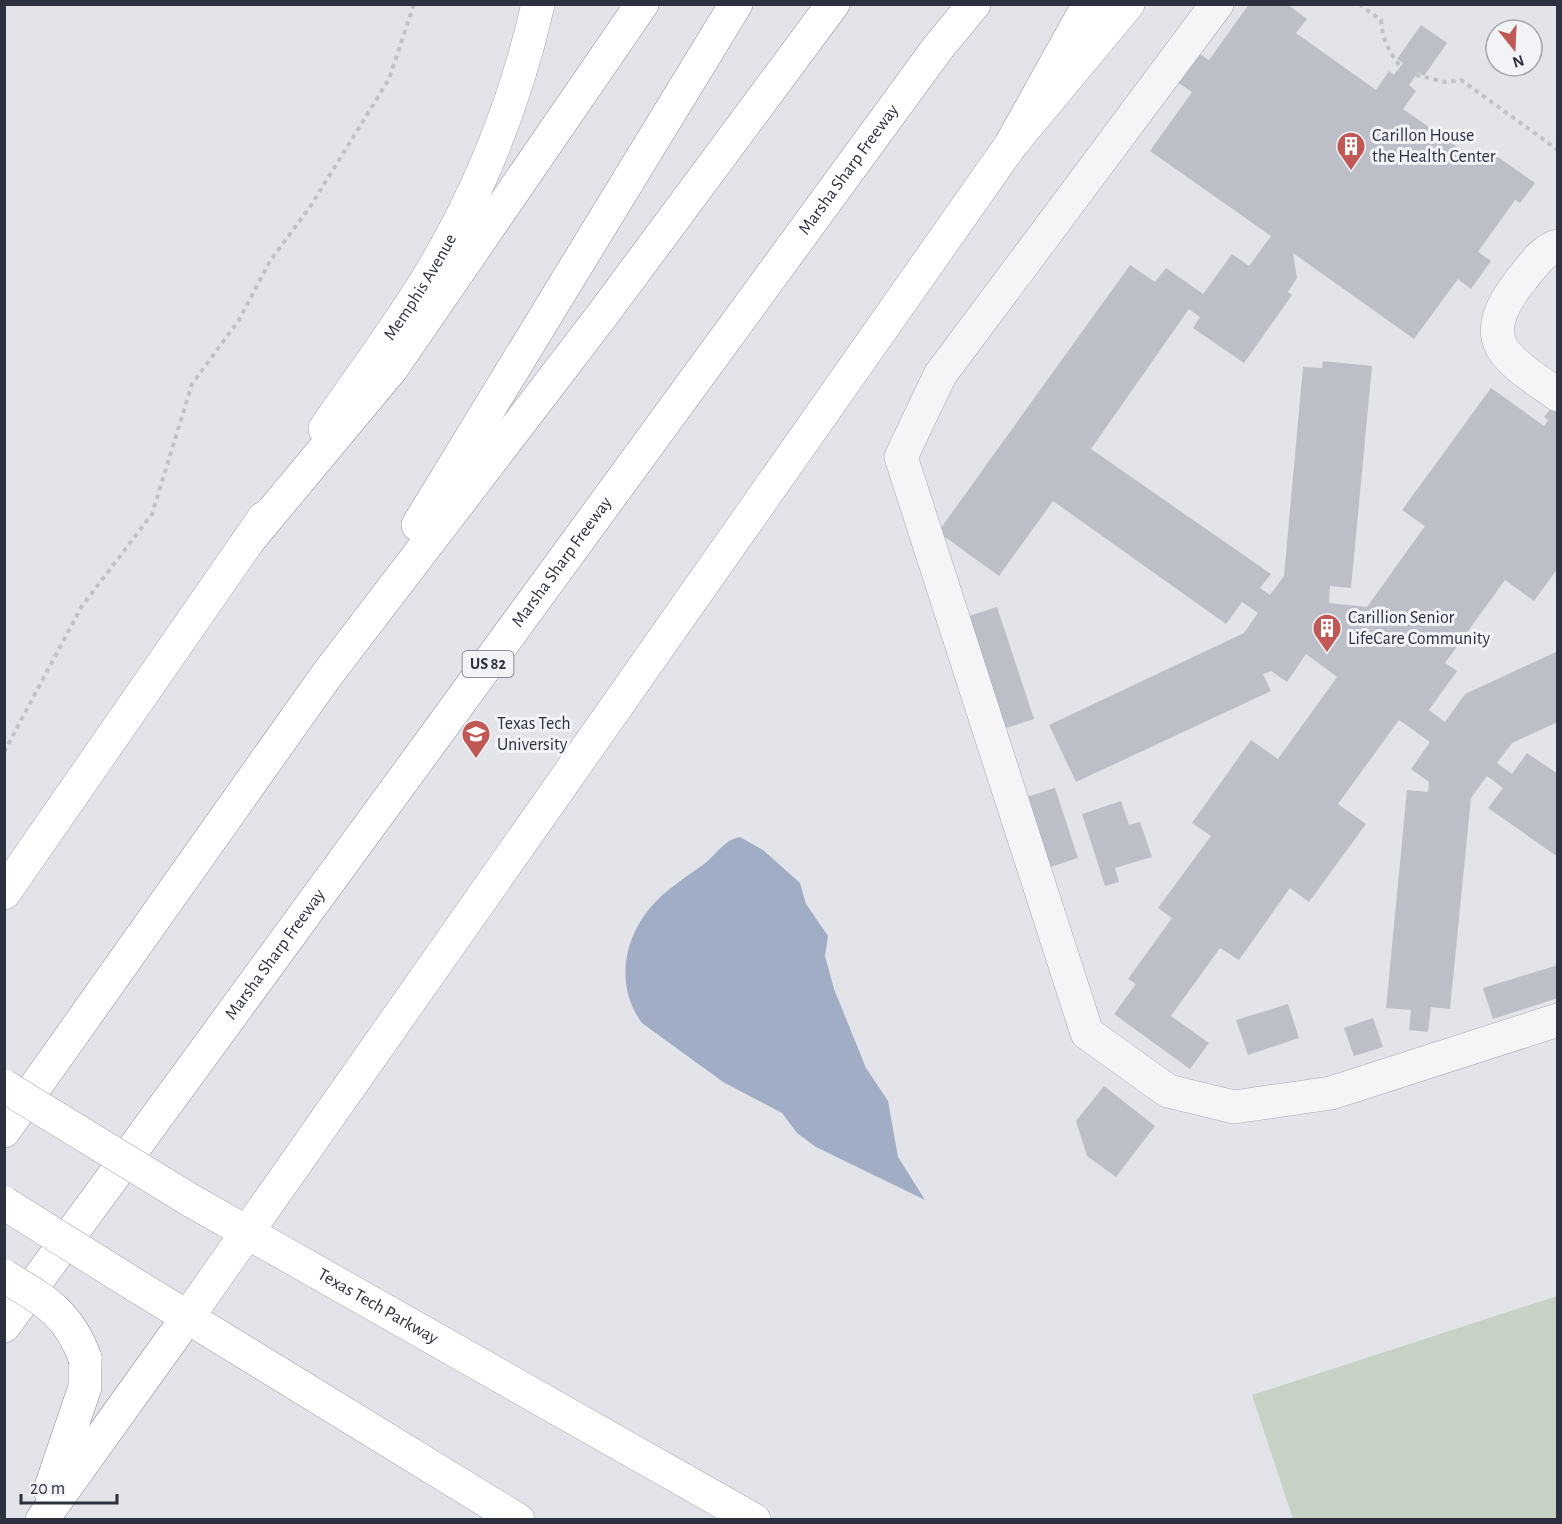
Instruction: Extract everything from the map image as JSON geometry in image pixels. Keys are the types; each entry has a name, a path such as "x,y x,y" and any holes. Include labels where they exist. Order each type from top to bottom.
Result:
{"main road":[{"name":"Memphis Avenue","path":"248,541 417,297 455,229 496,138 532,33 538,4"},
{"path":"4,893 248,541 392,368 642,4"},
{"path":"326,676 736,4"},
{"path":"4,1131 326,676 603,314 833,4"},
{"name":"Marsha Sharp Freeway","path":"4,1326 923,68 974,4"},
{"path":"1010,146 1089,4"},
{"path":"41,1520 248,1234 1010,146 1128,4"},
{"name":"Texas Tech Parkway","path":"4,1086 248,1234 754,1520"},
{"path":"4,1203 518,1520"},
{"path":"4,1276 50,1304 61,1314 74,1332 85,1358 85,1387 81,1402 41,1520"}],"lane":[{"path":"1217,4 940,375 900,458 1087,1032 1168,1091 1233,1107 1331,1093 1557,1020"},
{"path":"1557,246 1551,247 1530,267 1502,304 1496,332 1504,355 1557,395"}],"path":[{"path":"4,752 82,606 152,514 192,384 239,320 270,261 310,207 389,79 414,4"},
{"path":"1359,4 1381,20 1382,32 1389,52 1400,66"},
{"path":"1416,75 1445,82 1461,80 1557,150"}],"green space":[{"path":"1557,1296 1557,1519 1293,1519 1252,1395"}],"water":[{"path":"740,837 763,850 800,883 806,904 828,936 825,956 834,989 866,1068 888,1101 898,1157 925,1200 816,1147 797,1133 782,1113 723,1082 642,1023 634,1009 628,995 626,965 633,935 641,921 656,901 704,864 725,844"}],"building":[{"name":"Carillion Senior LifeCare Community","path":"1249,4 1287,4 1307,19 1296,33 1376,90 1389,71 1394,75 1403,63 1397,59 1421,25 1447,43 1424,76 1418,72 1409,85 1416,91 1403,109 1479,162 1488,150 1535,183 1520,203 1515,200 1478,252 1491,261 1471,289 1458,279 1414,339 1293,253 1297,278 1288,292 1292,295 1244,363 1193,328 1200,317 1189,309 1091,449 1271,574 1260,588 1270,595 1284,576 1303,367 1322,368 1323,361 1372,366 1351,588 1330,586 1329,603 1367,607 1425,526 1402,510 1491,388 1544,426 1548,420 1544,417 1558,399 1558,568 1534,601 1505,580 1445,663 1457,671 1429,710 1445,722 1465,694 1558,651 1558,722 1512,743 1497,763 1512,774 1527,753 1558,774 1558,857 1488,808 1503,788 1487,776 1471,798 1450,1009 1431,1007 1428,1032 1409,1030 1411,1010 1386,1008 1407,790 1428,792 1429,782 1411,769 1430,742 1399,720 1338,804 1366,824 1309,902 1290,888 1239,960 1220,948 1171,1016 1209,1043 1190,1069 1114,1014 1136,984 1128,979 1172,918 1158,908 1211,836 1192,823 1251,740 1278,759 1337,677 1306,654 1287,682 1271,671 1263,674 1271,691 1076,782 1049,725 1244,633 1258,613 1242,602 1226,624 1053,501 999,576 938,532 1130,265 1155,282 1166,268 1203,294 1232,254 1249,266 1271,236 1150,151 1192,92 1177,82 1198,53 1209,60"},
{"path":"997,607 1034,719 1006,728 969,616"},
{"path":"1055,788 1078,858 1050,867 1027,797"},
{"path":"1121,801 1129,825 1140,822 1152,857 1115,868 1119,882 1105,886 1082,814"},
{"path":"1558,965 1558,998 1493,1019 1483,988"},
{"path":"1288,1004 1299,1038 1248,1055 1236,1020"},
{"path":"1373,1018 1383,1047 1354,1056 1344,1028"},
{"path":"1104,1086 1155,1126 1116,1177 1087,1156 1076,1121"}],"place":[{"name":"Carillon House the Health Center","path":"1351,172"},
{"name":"Carillion Senior LifeCare Community","path":"1327,654"},
{"name":"Texas Tech University","path":"476,760"}]}
